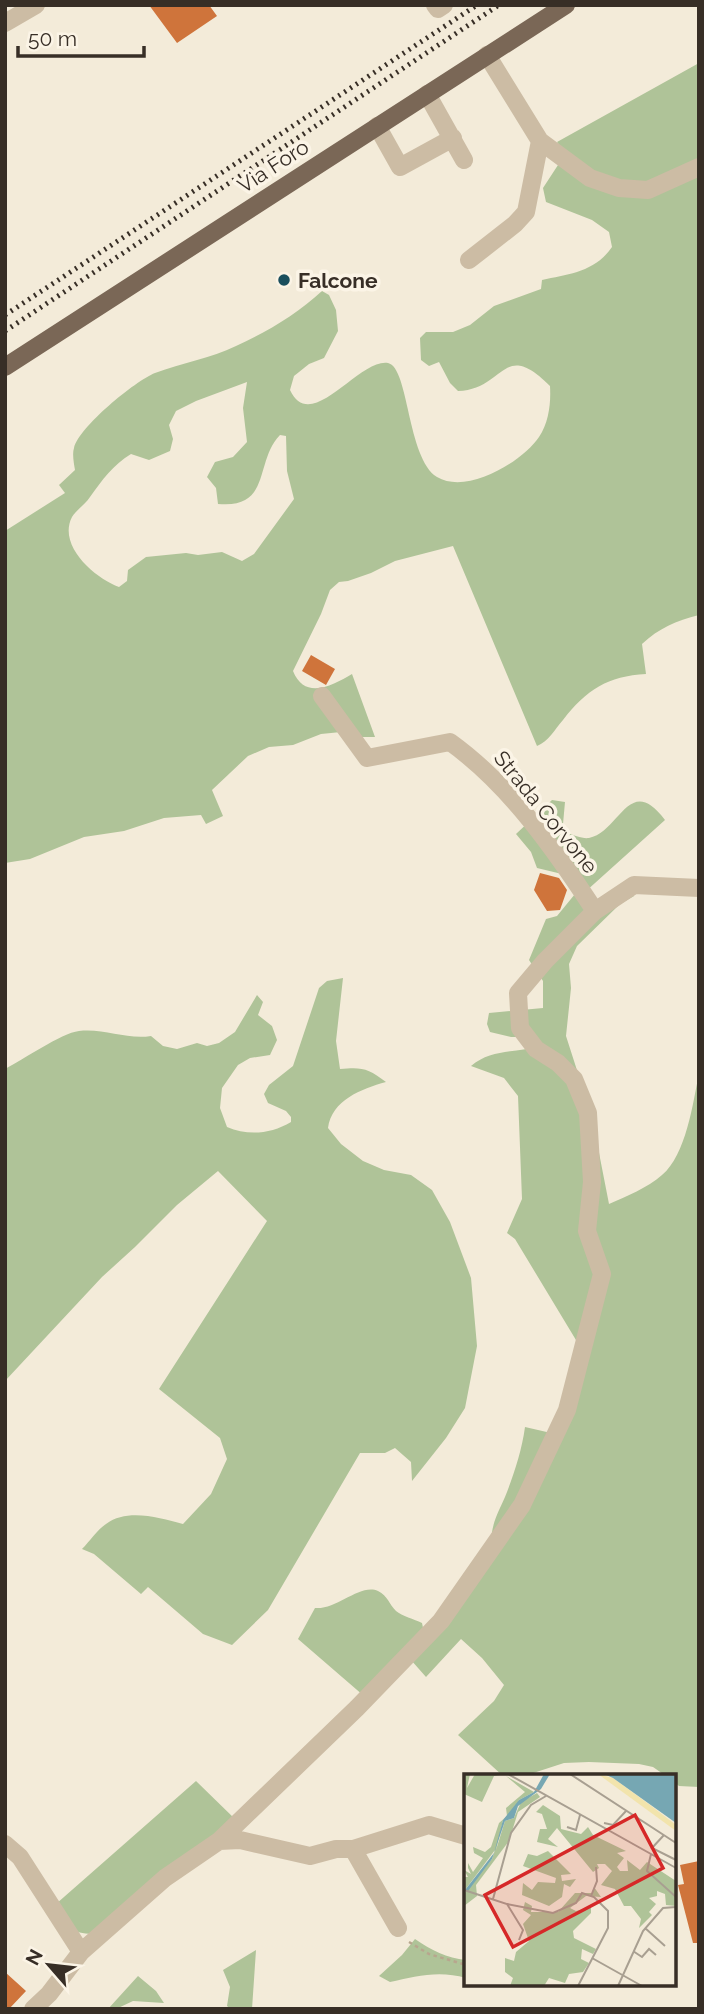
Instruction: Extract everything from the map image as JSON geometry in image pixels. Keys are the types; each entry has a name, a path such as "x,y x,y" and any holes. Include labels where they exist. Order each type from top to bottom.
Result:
{"main road":[{"name":"Via Foro","path":"5,367 566,5"}],"street":[{"path":"5,23 36,5"},
{"path":"435,5 438,9 444,5"},
{"path":"487,55 540,141 590,178 619,188 648,190 699,167"},
{"path":"427,94 464,160"},
{"path":"377,126 400,167 453,138"},
{"path":"468,260 515,224 526,212 540,141"},
{"name":"Strada Corvone","path":"323,696 367,758 450,742 474,759 544,839 595,911"},
{"path":"33,2009 82,1952 165,1878 219,1841 357,1708 441,1621 522,1505 567,1410 602,1274 587,1231 592,1182 587,1113 574,1080 558,1063 536,1049 520,1028 518,993 545,961 595,911 634,885 699,888"},
{"path":"219,1841 240,1840 310,1856 336,1849 353,1849 429,1825 464,1835"},
{"path":"5,1844 20,1857 82,1952"},
{"path":"353,1849 398,1928"}],"path":[{"path":"398,1928 408,1941 429,1954 464,1964"}],"green space":[{"path":"699,63 699,615 668,626 648,638 642,644 646,674 620,678 589,693 548,738 537,746 453,546 395,561 371,573 339,582 330,590 293,671 298,680 312,688 328,686 352,674 375,737 356,737 341,732 321,734 293,745 269,747 248,756 212,790 223,816 206,824 201,815 164,818 124,831 84,837 30,859 5,863 5,531 65,493 59,485 75,470 73,450 78,439 97,417 122,395 155,373 217,354 259,335 292,315 322,291 329,295 336,310 338,331 324,358 309,364 294,376 290,390 299,402 310,404 323,400 363,371 388,363 395,368 400,380 420,452 427,467 437,477 463,482 478,479 520,456 531,447 545,425 550,406 550,386 534,372 522,366 512,366 486,383 458,391 450,383 439,362 429,366 421,360 420,338 426,332 453,332 470,325 494,306 541,289 542,280 590,267 612,247 609,232 592,220 546,202 543,188 558,165 562,149 557,142","holes":["247,382 243,408 247,442 233,457 215,462 207,477 216,488 218,504 235,504 247,499 260,481 272,446 280,435 286,436 287,471 294,499 254,554 242,561 222,552 146,557 128,570 127,581 119,587 100,577 81,560 70,539 72,517 108,473 131,454 149,460 170,451 173,439 169,425 176,411 196,401"]},
{"path":"552,800 565,802 563,824 567,833 584,838 600,834 633,803 642,802 653,807 665,820 585,892 595,908 633,883 634,896 620,904 577,946 569,964 571,988 566,1036 592,1117 609,1204 650,1184 670,1166 683,1142 699,1073 699,1787 679,1786 676,1784 676,1774 663,1774 653,1767 639,1764 564,1763 530,1774 501,1774 458,1735 494,1701 504,1685 482,1658 461,1639 426,1677 411,1660 364,1696 298,1639 315,1608 323,1608 356,1593 371,1590 384,1595 399,1613 422,1623 425,1637 491,1545 494,1523 515,1468 525,1427 551,1433 579,1345 515,1239 507,1233 522,1199 518,1096 504,1078 471,1066 488,1056 542,1046 533,1037 511,1037 490,1032 487,1024 489,1013 543,1008 543,981 529,960 546,919 557,916 575,894 562,874 537,868 531,852 516,834"},
{"path":"343,978 336,1041 340,1069 365,1070 386,1082 349,1097 335,1110 328,1128 341,1144 363,1161 384,1170 411,1175 432,1190 450,1222 471,1278 477,1346 465,1408 446,1438 412,1481 411,1462 395,1448 385,1453 360,1453 268,1610 232,1645 203,1634 148,1587 141,1594 94,1554 82,1549 103,1526 124,1516 144,1516 183,1524 211,1494 227,1459 220,1438 159,1389 267,1221 218,1171 177,1205 102,1277 5,1381 5,1069 52,1042 79,1031 151,1036 163,1046 177,1049 197,1043 207,1046 219,1043 235,1032 257,995 263,1002 258,1015 272,1026 277,1040 270,1055 250,1058 238,1065 222,1088 220,1108 227,1127 235,1130 251,1133 276,1129 291,1122 291,1117 286,1111 268,1103 264,1094 269,1085 293,1066 319,988 327,981"},
{"path":"196,1781 236,1820 97,1933 76,1931 56,1904"},
{"path":"415,1939 439,1953 464,1960 464,1978 437,1974 390,1982 379,1976"},
{"path":"256,1950 252,2009 231,2009 227,2006 230,1987 223,1970"},
{"path":"138,1976 156,1991 164,2003 133,2001 116,2009 108,2009"}],"building":[{"path":"149,5 209,5 217,16 177,43"},
{"path":"311,655 335,669 326,685 302,671"},
{"path":"540,873 559,878 567,890 560,910 547,911 534,890"},
{"path":"699,1861 699,1943 693,1943 678,1885 684,1884 680,1865"},
{"path":"5,1972 26,1991 9,2009 5,2009"}],"railway":[{"path":"5,315 477,5"},
{"path":"5,331 499,5"}],"place":[{"name":"Falcone","path":"284,280"}]}
